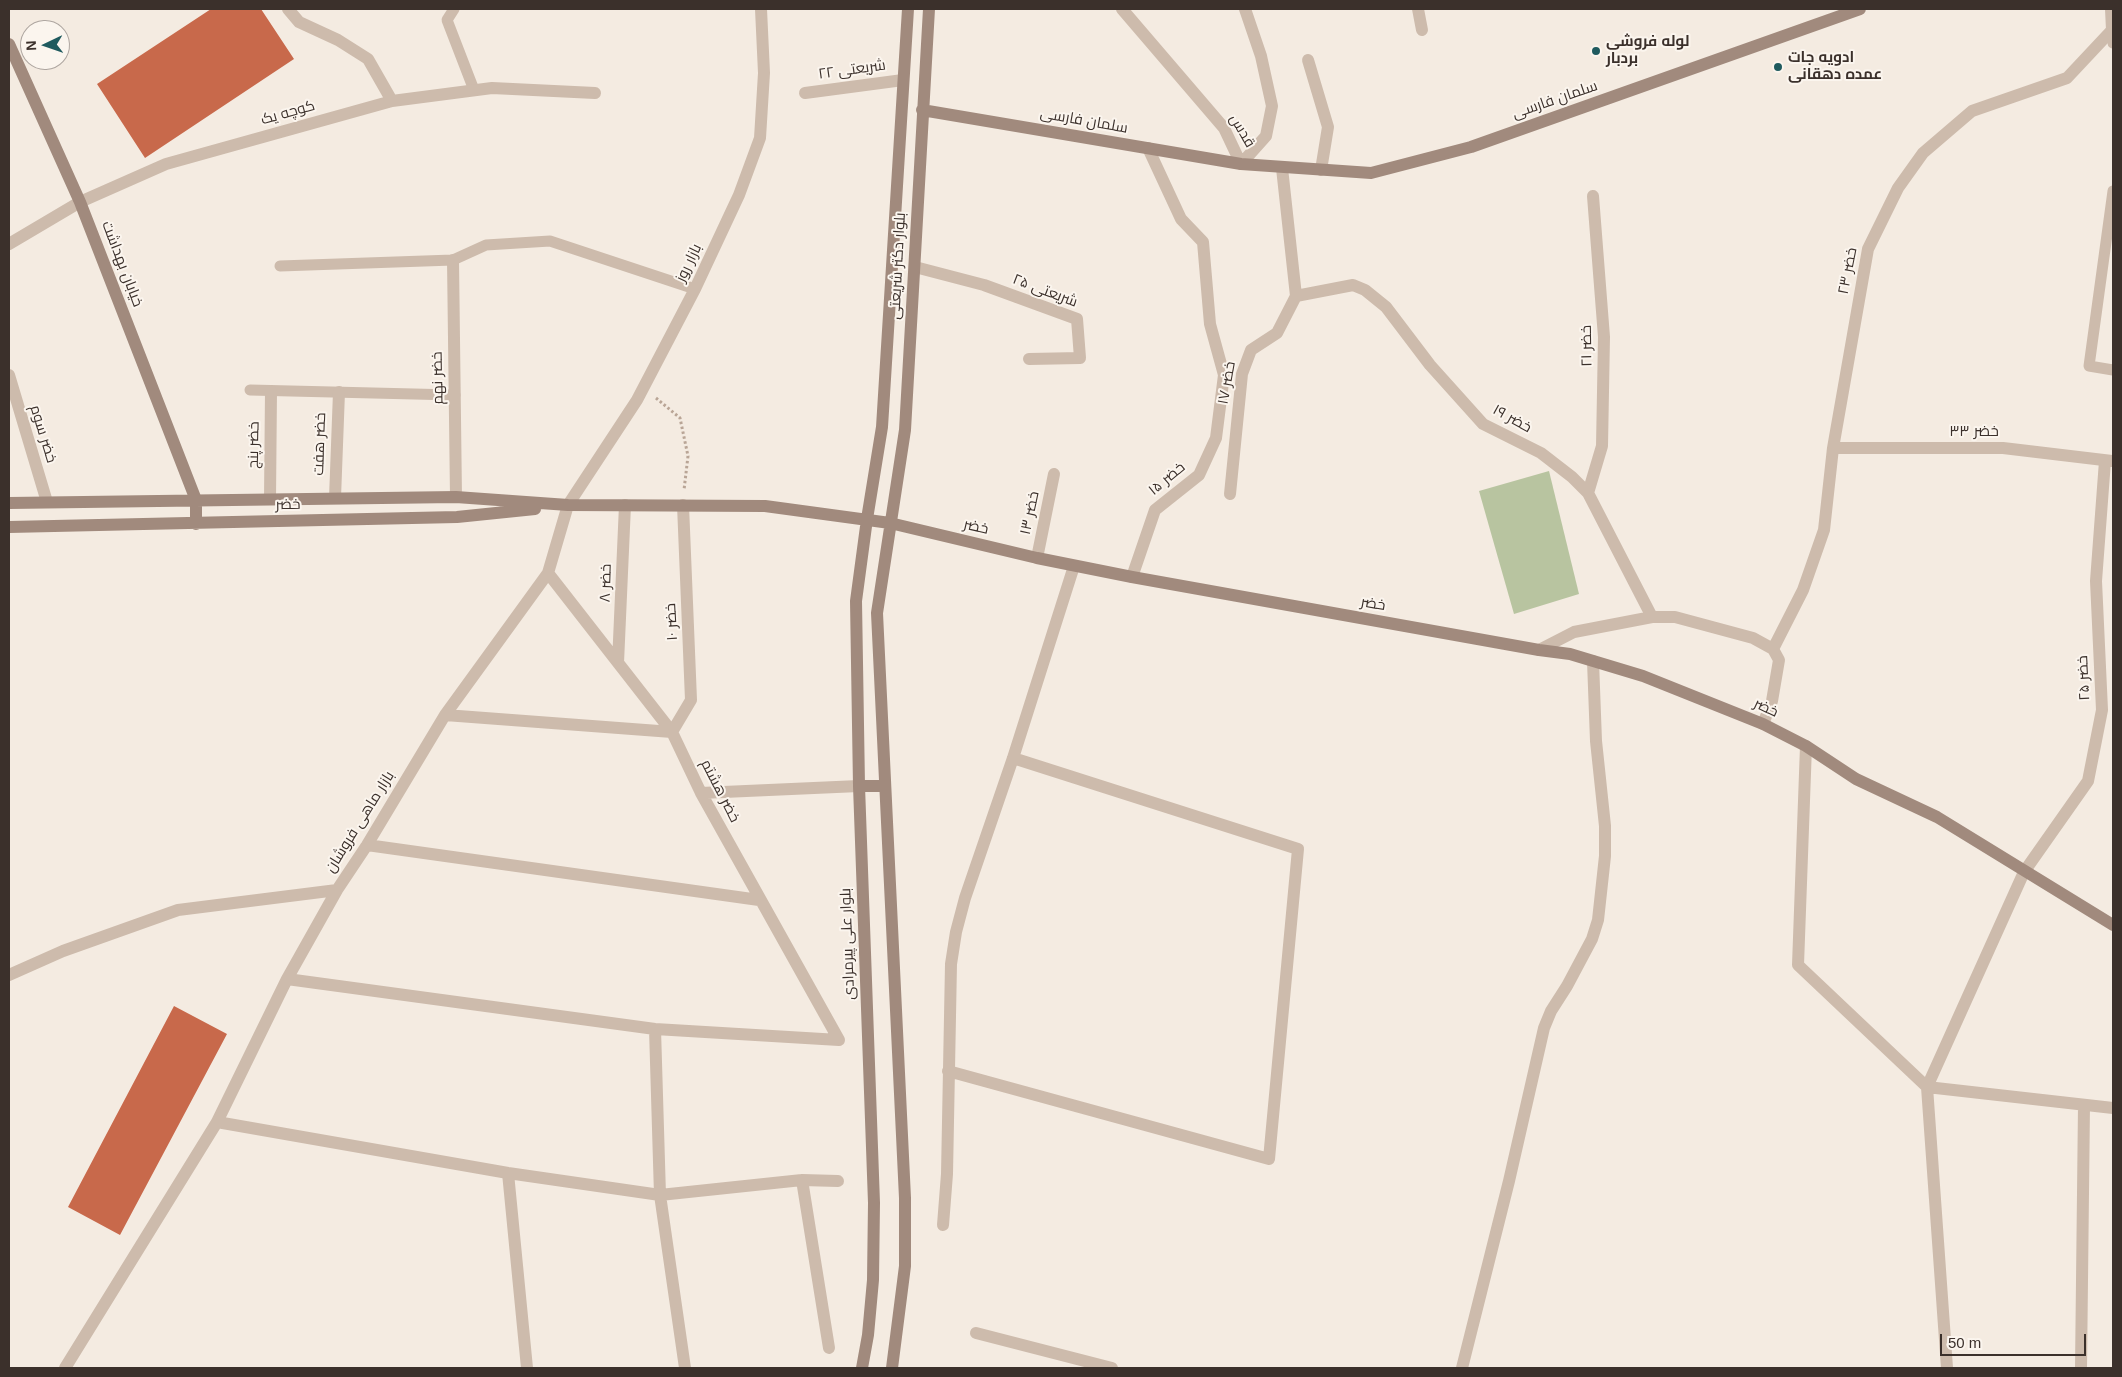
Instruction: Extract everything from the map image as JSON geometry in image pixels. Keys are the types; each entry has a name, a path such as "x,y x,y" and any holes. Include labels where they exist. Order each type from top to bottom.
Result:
{"street":[{"path":"288,9 298,22 338,40 368,59 392,101"},
{"name":"بازار روز","path":"568,505 638,400 695,289 739,195 760,138 764,73 760,9"},
{"name":"بلوار دکتر شریعتی","path":"867,519 882,427 908,9"},
{"name":"بلوار دکتر شریعتی","path":"890,523 905,430 929,9"},
{"name":"قدس","path":"1122,9 1224,128 1241,164 1282,168"},
{"path":"1241,164 1266,136 1272,106 1261,56 1245,9"},
{"path":"1418,9 1422,30"},
{"name":"سلمان فارسی","path":"1282,168 1371,173 1471,146 1844,12 1860,9"},
{"path":"2111,9 2112,30"},
{"name":"خضر ۲۳","path":"1773,650 1803,590 1824,530 1833,448 1868,249 1898,188 1923,153 1972,111 2067,78 2112,30"},
{"name":"خیابان بهداشت","path":"9,44 80,202 196,500"},
{"path":"1308,60 1328,127 1321,170"},
{"name":"شریعتی ۲۲","path":"805,93 904,80"},
{"name":"کوچه یک","path":"9,244 80,202 166,164 392,101 492,88 595,93"},
{"name":"سلمان فارسی","path":"922,110 1241,164"},
{"name":"خضر ۱۵","path":"1132,577 1155,510 1199,475 1216,438 1224,375 1210,324 1203,242 1181,219 1148,148"},
{"path":"1282,168 1296,296"},
{"name":"خضر ۲۱","path":"1588,493 1602,446 1604,337 1593,196"},
{"name":"خضر نهم","path":"453,260 456,497"},
{"name":"شریعتی ۲۵","path":"915,267 984,286 1077,320 1080,358 1029,359"},
{"name":"خضر ۱۹","path":"1296,296 1353,285 1365,290 1386,307 1430,365 1483,424 1541,453 1572,477 1588,493 1652,617"},
{"name":"خضر ۱۷","path":"1230,494 1242,374 1251,350 1277,333 1296,296"},
{"name":"خضر سوم","path":"9,374 47,502"},
{"name":"خضر پنج","path":"270,499 271,391"},
{"name":"خضر هفت","path":"335,498 339,392"},
{"path":"882,427 897,432 905,430"},
{"name":"خضر ۳۳","path":"1833,448 2003,448 2109,461"},
{"name":"خضر ۲۵","path":"1927,1088 2024,872 2088,781 2102,710 2096,581 2109,461"},
{"name":"خضر ۱۳","path":"1037,558 1054,474"},
{"name":"خضر","path":"9,503 456,497 568,505 766,506 890,523 1074,566 1570,654 1643,676 1763,724 1806,746 1856,779 1937,817 2113,925"},
{"path":"196,500 196,524"},
{"name":"خضر","path":"9,527 457,517 568,505"},
{"name":"بازار ماهی فروشان","path":"9,975 63,951 178,910 337,890 367,845 445,715 548,573 568,505"},
{"name":"خضر ۸","path":"618,663 625,505"},
{"name":"خضر ۱۰","path":"672,732 691,700 683,505"},
{"name":"بلوار علی پیرمرادی","path":"862,1368 868,1335 873,1280 874,1203 859,786 856,601 867,519"},
{"path":"890,523 877,613 905,1198 905,1266 892,1368"},
{"path":"943,1225 947,1174 952,964 956,932 965,898 1013,758 1074,566"},
{"name":"خضر هشتم","path":"548,573 672,732 701,793 759,900 839,1040 654,1029"},
{"path":"1539,650 1574,632 1652,617 1675,617 1753,638 1773,650 1779,660 1772,701 1763,724"},
{"path":"1462,1368 1509,1181 1544,1028 1551,1011 1567,986 1592,939 1598,920 1606,856 1596,734 1593,662"},
{"path":"445,715 672,732"},
{"path":"1806,746 1798,965 1927,1088 2113,1108"},
{"path":"948,1071 1268,1159 1298,849 1013,758"},
{"path":"701,793 885,786"},
{"path":"367,845 759,900"},
{"path":"65,1368 217,1122 287,979 337,890"},
{"path":"287,979 654,1029 660,1195 685,1368"},
{"path":"1927,1088 1947,1368"},
{"path":"2081,1368 2084,1105"},
{"path":"217,1122 508,1173 660,1195 802,1180 838,1181"},
{"path":"508,1173 528,1368"},
{"path":"802,1180 829,1348"},
{"path":"976,1333 1112,1368"}],"lane":[{"path":"454,9 447,20 474,90"},
{"path":"2112,30 2113,44"},
{"path":"2113,191 2089,366 2113,370"},
{"path":"280,266 453,260 486,245 550,241 695,289"},
{"path":"250,390 455,395"}],"path":[{"path":"644,387 680,418 688,456 683,505"}],"green space":[{"path":"1549,471 1579,594 1514,614 1479,491"}],"building":[{"path":"211,9 261,9 294,59 145,158 97,84"},
{"path":"174,1006 227,1034 120,1235 68,1207"}],"place":[{"name":"لوله فروشی بردبار","path":"1596,51"},
{"name":"ادویه جات‌ عمده ‌دهقانی","path":"1778,67"}]}
